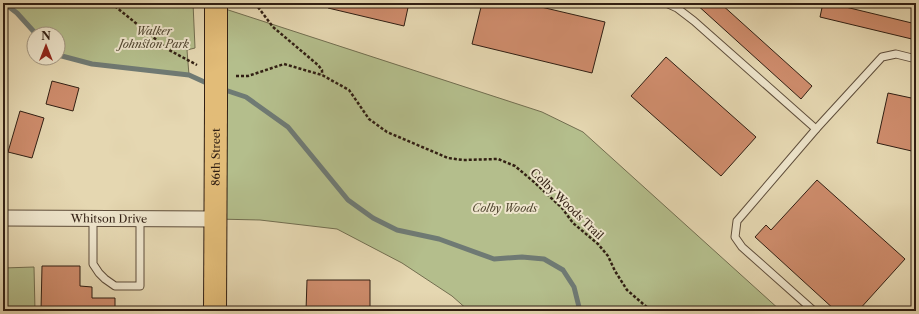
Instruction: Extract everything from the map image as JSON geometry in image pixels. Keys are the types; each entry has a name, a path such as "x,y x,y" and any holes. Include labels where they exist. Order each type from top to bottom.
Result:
{"main road":[{"name":"86th Street","path":"215,311 216,3"}],"street":[{"name":"Whitson Drive","path":"3,218 215,219"}],"lane":[{"path":"666,3 677,8 694,21 816,129"},
{"path":"814,311 742,247 735,237 737,221 816,129 882,56 896,54 916,58"},
{"path":"93,219 93,264 99,273 115,286 140,286 140,219"}],"path":[{"path":"111,3 169,50 216,69"},
{"path":"255,3 273,27 318,65 322,70 322,75"},
{"name":"Colby Woods Trail","path":"216,69 248,76 284,64 322,75 349,90 369,119 387,132 448,158 463,160 498,158 515,166 562,208 573,223 598,244 608,256 615,271 627,290 649,309 655,311"}],"green space":[{"name":"Walker Johnston Park","path":"4,3 193,3 195,48 187,50 189,75 92,64 66,57 66,26 29,26 17,13"},
{"name":"Colby Woods","path":"216,6 542,112 583,132 781,311 469,311 452,296 402,263 337,229 260,220 215,219"},
{"path":"34,267 35,311 3,311 3,268"}],"building":[{"path":"328,3 409,3 404,26 328,8"},
{"path":"482,3 524,3 605,22 592,73 472,44"},
{"path":"695,3 720,3 812,86 801,99"},
{"path":"823,3 829,3 916,24 916,40 820,17"},
{"path":"666,57 756,137 721,176 631,96"},
{"path":"52,81 79,88 73,111 46,104"},
{"path":"888,93 916,99 916,152 877,143"},
{"path":"20,111 44,118 32,158 8,152"},
{"path":"817,180 905,259 858,311 836,311 755,237 766,225 771,230"},
{"path":"42,266 80,266 80,286 92,287 92,298 115,298 115,311 41,311"},
{"path":"307,280 370,280 370,311 306,311"}],"waterway":[{"path":"4,3 17,13 29,26"},
{"path":"66,57 92,64 189,75 211,85"},
{"path":"222,89 246,97 288,127 348,200 373,218 397,230 439,239 494,259 522,257 544,259 563,270 574,287 580,311"}]}
